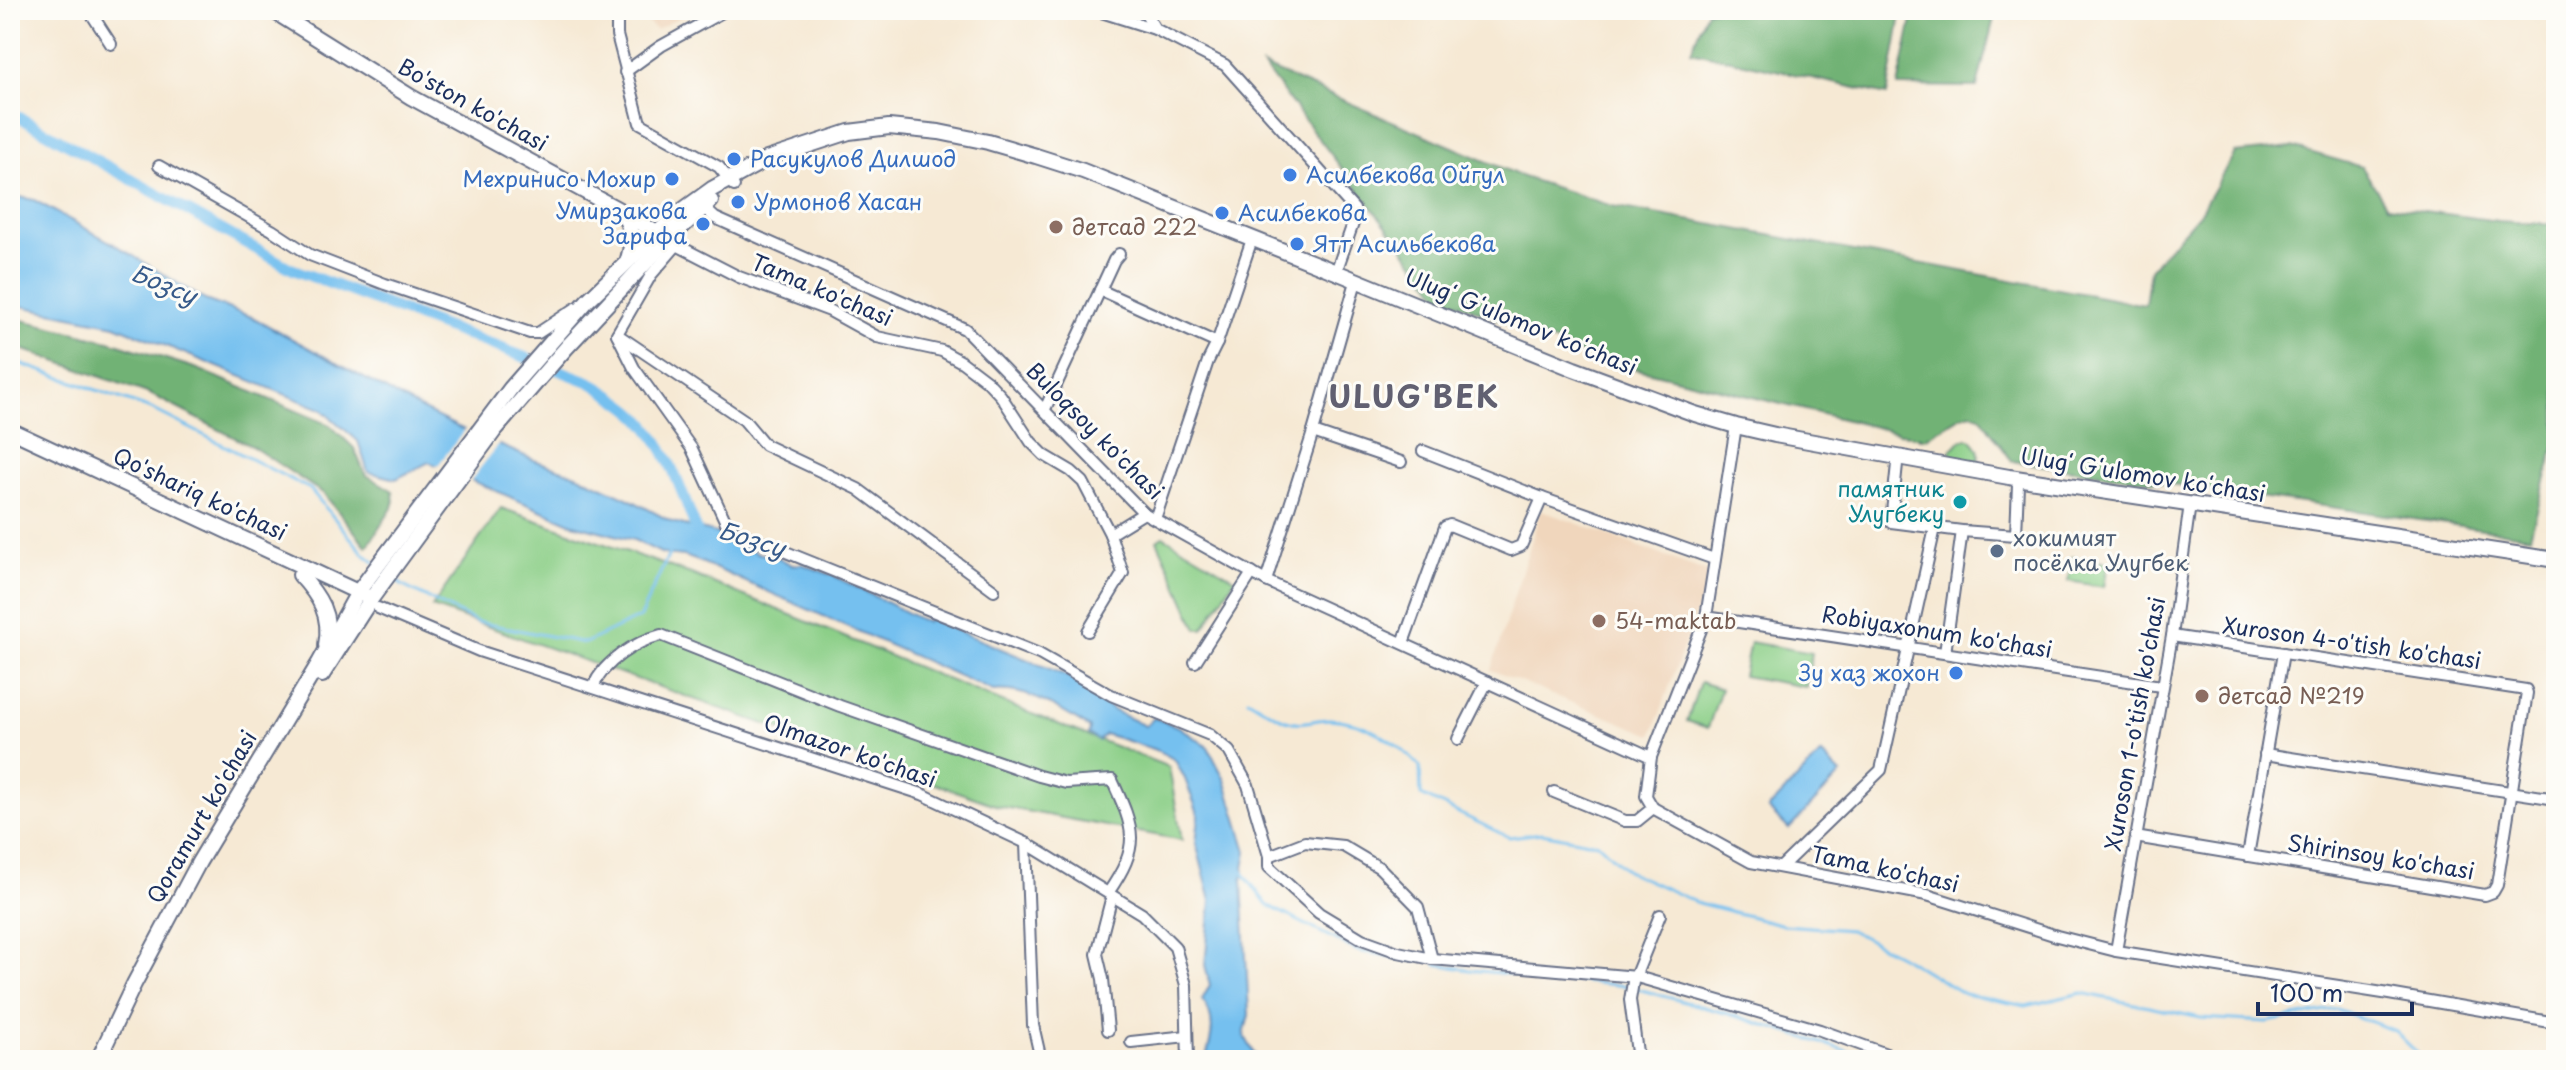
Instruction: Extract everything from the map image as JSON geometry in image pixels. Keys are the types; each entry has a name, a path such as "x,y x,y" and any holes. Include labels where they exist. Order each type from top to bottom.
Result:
{"main road":[{"name":"Bo'ston ko'chasi","path":"272,10 411,97 667,239"},
{"name":"Ulugʻ Gʻulomov koʻchasi","path":"560,343 667,239 699,203 787,151 849,132 889,127 939,132 1012,148 1083,171 1574,369 1735,429 2190,507 2556,562"},
{"name":"Ulugʻ Gʻulomov koʻchasi","path":"732,182 831,144 870,135 914,135 986,147 1034,161 1679,414 1897,464 2190,507"},
{"path":"619,210 631,232 632,246 628,259"},
{"name":"Ulugʻ Gʻulomov koʻchasi","path":"560,343 588,300 628,259 667,239"},
{"path":"365,601 379,576 488,426 560,343"},
{"name":"Qo'shariq ko'chasi","path":"10,430 365,601"},
{"name":"Qo'shariq ko'chasi","path":"10,437 300,575 365,601"},
{"path":"300,575 315,591 327,616 328,634 319,663"},
{"name":"Qoramurt ko'chasi","path":"98,1060 134,984 199,862 319,663 365,601"},
{"name":"Qoramurt ko'chasi","path":"104,1060 140,987 263,767 365,601"}],"street":[{"path":"89,10 111,44"},
{"path":"617,10 617,35 640,123 719,167 732,182"},
{"path":"625,72 661,46 726,10"},
{"path":"1095,10 1155,29 1225,65 1354,209 1356,215 1336,272"},
{"path":"1144,10 1155,29"},
{"path":"159,166 310,255 530,333 538,333 588,300"},
{"name":"Buloqsoy ko'chasi","path":"699,203 715,218 965,329 1144,513 1266,581 1651,757"},
{"path":"617,334 651,275 667,239"},
{"name":"Tama ko'chasi","path":"667,239 739,277 830,311 877,337 942,351 987,381 1037,448 1083,482 1110,534 1123,573 1088,631"},
{"path":"1155,519 1250,245"},
{"path":"1045,409 1119,254"},
{"path":"1266,581 1355,285"},
{"path":"1100,290 1217,343"},
{"path":"617,334 744,420 765,445 858,489 994,590"},
{"path":"617,334 634,368 692,449 729,529 1039,654 1111,695 1210,735 1229,751 1248,785 1269,856 1269,867 1319,913 1362,939 1398,952 1432,959 1635,979 1820,1030 1903,1060"},
{"path":"1554,792 1625,821 1637,821 1653,808 1646,796 1651,757 1706,617 1735,429"},
{"path":"1313,432 1401,462"},
{"path":"1423,451 1542,498 1714,559"},
{"path":"1897,464 1891,522 2016,535 2018,484"},
{"path":"1403,643 1445,527 1450,525 1511,550 1516,549 1521,546 1542,498"},
{"name":"Хuroson 1-o'tish ko'chasi","path":"2116,951 2172,636 2190,507"},
{"path":"1110,534 1144,513"},
{"path":"1781,867 1881,770 1935,528"},
{"path":"1945,653 1962,531"},
{"path":"1195,662 1252,573"},
{"name":"Olmazor ko'chasi","path":"365,601 479,651 922,794 1026,843 1142,914 1175,947 1186,985 1188,1060"},
{"name":"Robiyaxonum ko'chasi","path":"1706,617 2161,686"},
{"path":"593,687 598,676 630,648 640,641 661,635 840,706 1039,776 1066,783 1112,780 1126,812 1131,853 1110,894 1097,954 1108,1030"},
{"name":"Xuroson 4-o'tish ko'chasi","path":"2172,636 2526,690"},
{"path":"2248,856 2283,653"},
{"path":"1458,739 1487,682"},
{"name":"Shirinsoy ko'chasi","path":"2135,837 2489,895 2497,885 2526,690"},
{"path":"2265,754 2556,799"},
{"name":"Tama ko'chasi","path":"1653,808 1751,862 1927,895 2116,951 2556,1023"},
{"path":"1269,856 1305,842 1343,846 1380,868 1418,907 1432,959"},
{"path":"1026,843 1033,1025 1041,1060"},
{"path":"1638,1060 1630,1000 1660,915"},
{"path":"1131,1042 1187,1036"}],"shaded area":[{"path":"634,10 693,10 656,30"},
{"name":"54-maktab","path":"1541,510 1710,573 1652,735 1491,670"}],"green space":[{"path":"1707,10 1902,10 1887,95 1691,51"},
{"path":"1914,10 1996,10 1977,87 1898,86"},
{"path":"1263,66 1523,177 1612,206 2145,305 2150,269 2199,214 2235,153 2292,147 2362,167 2387,206 2498,221 2556,225 2556,442 2530,536 2012,461 1980,416 1972,413 1924,439 1597,359 1440,296"},
{"path":"10,317 109,341 198,369 330,425 354,448 365,474 393,491 394,505 367,547 324,494 253,447 150,394 10,345"},
{"path":"1963,439 1970,439 1977,447 1978,463 1948,458 1951,450"},
{"path":"501,508 691,574 1169,767 1182,840 998,806 432,607"},
{"path":"1163,536 1235,579 1203,629 1197,629 1157,540"},
{"path":"2072,557 2108,563 2104,587 2068,581"},
{"path":"1750,642 1812,653 1806,687 1743,676"},
{"path":"1700,682 1721,689 1708,728 1687,721"}],"water":[{"name":"Бозсу","path":"10,195 34,200 114,244 205,300 252,317 458,427 577,475 672,522 720,534 758,553 834,576 927,623 929,619 1067,676 1114,711 1145,726 1154,718 1179,727 1208,747 1225,780 1247,851 1242,880 1249,1015 1244,1035 1258,1060 1205,1060 1212,1029 1210,1014 1202,1000 1210,985 1205,965 1211,901 1196,843 1199,816 1175,760 1159,751 1105,734 1098,741 1089,734 1090,728 1031,696 993,691 701,562 663,554 634,540 573,524 429,462 396,479 368,472 358,441 321,409 115,325 10,304"},
{"path":"1821,754 1841,774 1789,829 1768,809"}],"pier":[{"path":"467,427 501,441 468,484 435,469"}],"waterway":[{"path":"10,112 292,269 590,382 616,398 640,418 660,445 700,539"},
{"path":"10,360 154,410 310,489 374,562"},
{"path":"392,577 403,586 477,622 585,643 640,617 669,554"},
{"path":"1248,699 1292,722 1342,720 1368,728 1401,749 1420,767 1421,795 1509,837 1542,833 1599,844 1627,871 1698,903 1784,925 1850,930 1964,994 2026,1006 2082,993 2201,1018 2267,1022 2337,1009 2395,1031 2424,1060"},
{"path":"1241,870 1267,905 1358,951 1417,961"},
{"path":"1436,964 1627,986 1876,1060"}],"place":[{"name":"Расукулов Дилшод","path":"734,159"},
{"name":"Асилбекова Ойгул","path":"1290,175"},
{"name":"Мехринисо Мохир","path":"672,179"},
{"name":"Урмонов Хасан","path":"738,202"},
{"name":"Асилбекова","path":"1222,213"},
{"name":"Умирзакова Зарифа","path":"703,224"},
{"name":"детсад 222","path":"1056,227"},
{"name":"Ятт Асильбекова","path":"1297,244"},
{"name":"памятник Улугбеку","path":"1960,502"},
{"name":"хокимият посёлка Улугбек","path":"1997,551"},
{"name":"54-maktab","path":"1599,621"},
{"name":"Зу хаз жохон","path":"1956,673"},
{"name":"детсад №219","path":"2202,696"}],"district":[{"name":"ULUG'BEK","path":"1414,398"}]}
